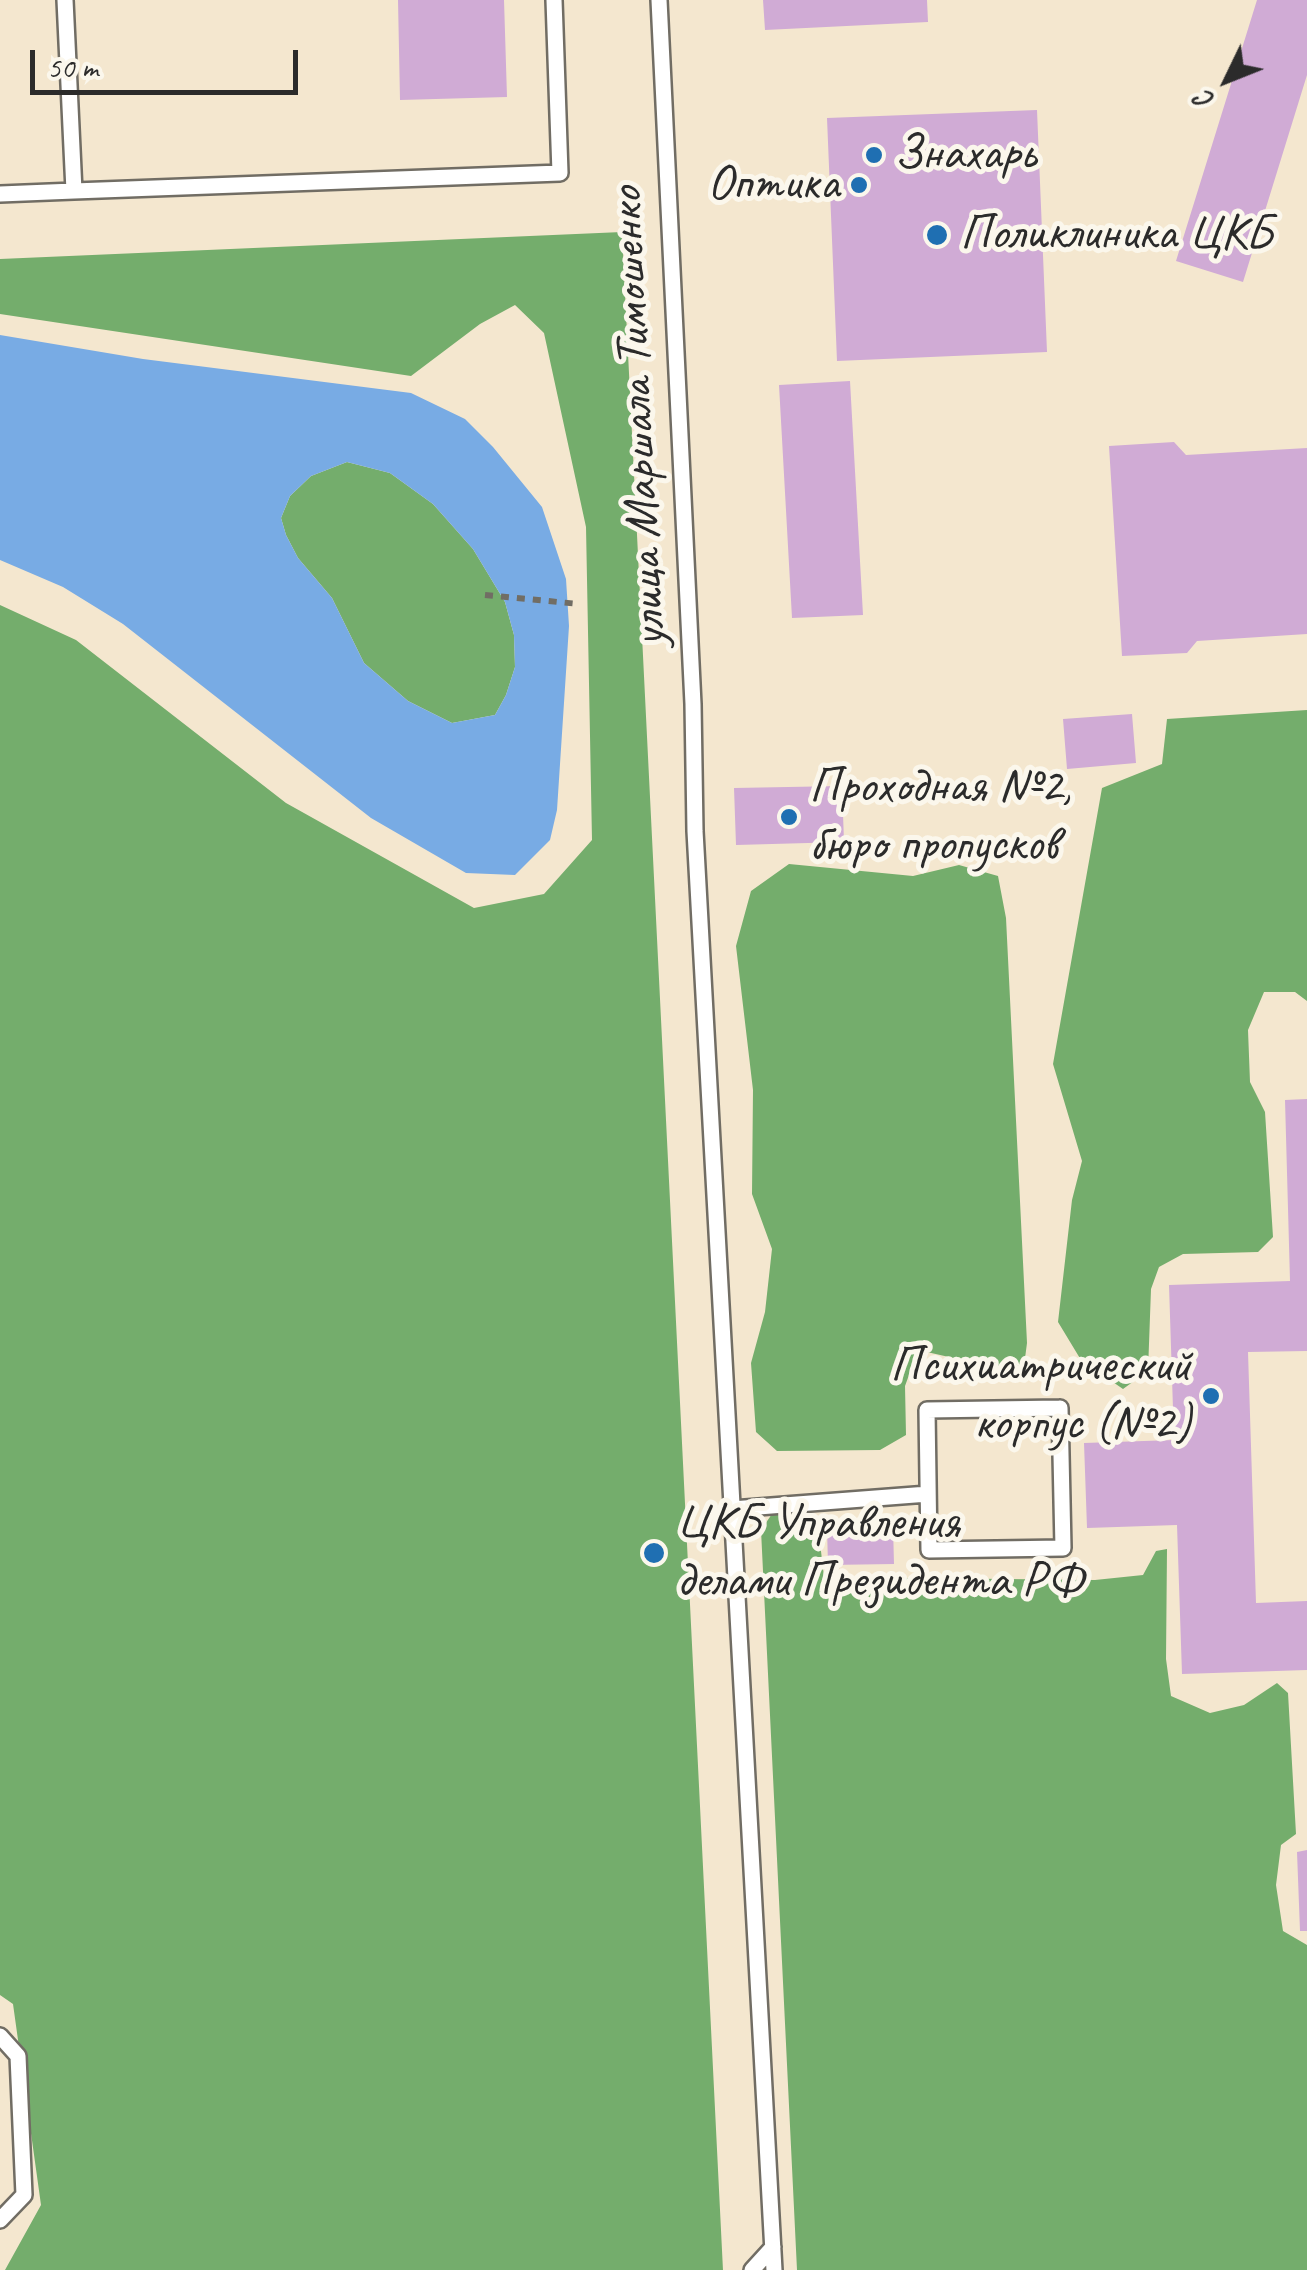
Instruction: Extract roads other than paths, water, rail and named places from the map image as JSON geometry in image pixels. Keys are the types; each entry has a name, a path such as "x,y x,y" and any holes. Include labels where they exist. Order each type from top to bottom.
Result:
{"lane":[{"path":"65,0 74,191"},
{"path":"0,194 560,174 554,0"},
{"name":"улица Маршала Тимошенко","path":"659,0 692,684 695,831 774,2270"},
{"path":"1060,1408 1063,1548 929,1550 928,1494 927,1410 1060,1408"},
{"path":"732,1508 928,1494"},
{"path":"0,2036 18,2056 24,2195 0,2220"},
{"path":"752,2270 772,2247"}],"water":[{"path":"0,335 143,359 411,393 465,419 542,507 566,579 569,626 557,810 550,840 515,875 466,873 371,818 123,624 63,587 0,560","holes":["347,462 390,473 433,504 473,549 505,602 514,635 515,667 495,715 452,723 408,701 364,663 332,598 298,558 286,535 281,518 290,496 311,476"]}],"place":[{"name":"Знахарь","path":"874,155"},
{"name":"Оптика","path":"859,185"},
{"name":"Поликлиника ЦКБ","path":"937,235"},
{"name":"Проходная №2, бюро пропусков","path":"789,817"},
{"name":"Психиатрический корпус (№2)","path":"1211,1396"},
{"name":"ЦКБ Управления делами Президента РФ","path":"654,1553"}]}
